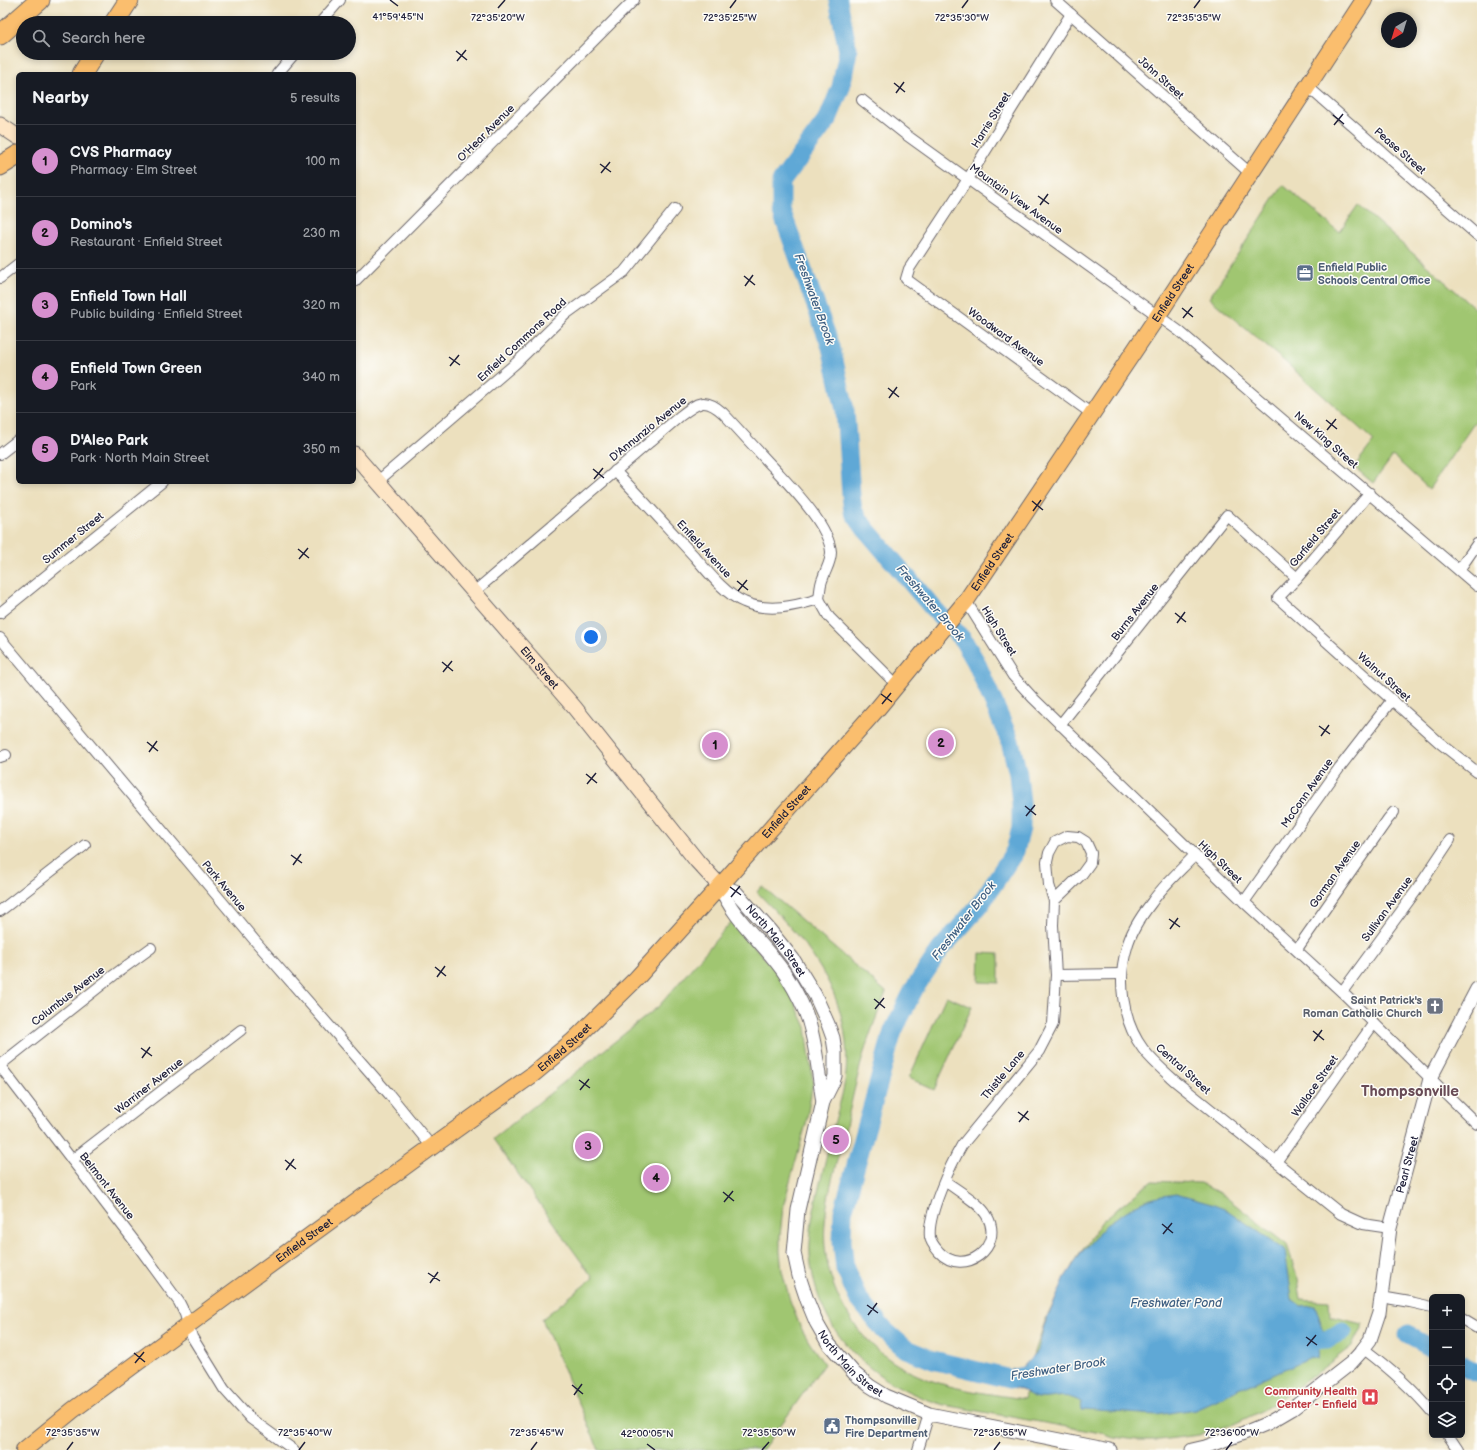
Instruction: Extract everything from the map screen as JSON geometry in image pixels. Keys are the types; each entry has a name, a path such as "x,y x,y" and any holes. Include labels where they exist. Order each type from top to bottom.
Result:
{"highway":[{"path":"22,16 40,0"},
{"path":"119,16 129,0"},
{"path":"0,35 16,21"},
{"path":"83,72 91,60"},
{"path":"0,166 16,156"}],"main road":[{"name":"Enfield Street","path":"24,1450 73,1410 432,1147 532,1076 573,1041 633,982 898,686 966,601 1158,315 1364,0"},
{"path":"0,124 16,136"},
{"name":"Elm Street","path":"356,456 574,707 697,861 720,886"}],"street":[{"path":"326,16 340,0"},
{"name":"O'Hear Avenue","path":"356,280 634,0"},
{"name":"John Street","path":"1055,0 1251,174"},
{"name":"Harris Street","path":"906,279 909,270 1071,14"},
{"path":"279,72 289,60"},
{"name":"Pease Street","path":"1307,86 1477,235"},
{"name":"Mountain View Avenue","path":"862,100 905,134 1158,315"},
{"name":"Enfield Commons Road","path":"378,481 516,363 566,314 624,272 675,209"},
{"path":"0,278 16,266"},
{"name":"Woodward Avenue","path":"906,279 1092,414"},
{"name":"New King Street","path":"1158,315 1179,331 1370,493 1477,586"},
{"name":"D'Annunzio Avenue","path":"474,592 692,407 700,403 707,403 715,406 796,493 820,524 828,541 831,552 829,566 822,579 819,599"},
{"path":"0,454 16,442"},
{"name":"Enfield Avenue","path":"615,471 728,592 743,602 764,608 802,604 819,599"},
{"name":"Summer Street","path":"0,613 160,484"},
{"name":"Garfield Street","path":"1278,598 1370,493"},
{"name":"Burns Avenue","path":"1060,725 1227,515 1297,578"},
{"path":"1459,570 1477,544"},
{"name":"Walnut Street","path":"1278,598 1440,743 1477,772"},
{"path":"819,599 829,617 898,686"},
{"name":"High Street","path":"966,601 1013,676 1032,698 1244,902 1297,949 1342,992 1477,1124"},
{"name":"Park Avenue","path":"0,638 251,936 389,1094 432,1147"},
{"name":"McConn Avenue","path":"1244,902 1340,767 1392,700"},
{"name":"Gorman Avenue","path":"1297,949 1394,812"},
{"name":"Thistle Lane","path":"945,1181 985,1212 988,1218 991,1231 990,1244 983,1254 970,1261 955,1262 948,1260 939,1252 931,1242 930,1229 932,1218 937,1201 953,1160 962,1145 1039,1051 1052,1024 1056,975 1053,925 1054,901 1047,874 1047,862 1049,853 1055,842 1067,836 1078,837 1086,842 1090,853 1090,863 1082,874 1054,901"},
{"name":"Sullivan Avenue","path":"1342,992 1416,891 1450,840"},
{"path":"0,911 85,845"},
{"name":"Central Street","path":"1195,854 1153,900 1142,917 1127,946 1122,974 1123,994 1130,1027 1142,1048 1175,1081 1341,1214 1363,1224 1390,1228"},
{"name":"North Main Street","path":"720,886 725,899 734,912 787,977 805,1011 811,1028 824,1102"},
{"name":"North Main Street","path":"720,886 735,891 793,959 815,995 833,1038 835,1051 835,1076 824,1102 798,1210 794,1253 799,1276 807,1300 816,1322 828,1343 854,1373 870,1386 886,1396 929,1414 1102,1450"},
{"name":"Columbus Avenue","path":"0,1066 114,975 151,948"},
{"path":"1056,975 1122,974"},
{"name":"Pearl Street","path":"1364,1349 1374,1330 1381,1297 1390,1228 1430,1079 1477,990"},
{"name":"Wallace Street","path":"1276,1162 1374,1023"},
{"name":"Warriner Avenue","path":"72,1160 241,1030"},
{"name":"Belmont Avenue","path":"0,1066 135,1242 179,1302 189,1325 192,1337 214,1374 235,1403 251,1420 294,1450"},
{"path":"1381,1297 1429,1306"},
{"path":"1465,1321 1477,1328"},
{"path":"1201,1449 1268,1423 1286,1412 1351,1363 1364,1349 1394,1373 1429,1409"},
{"path":"918,1450 929,1414"},
{"path":"1450,1438 1458,1450"}],"green space":[{"path":"1283,185 1339,232 1358,205 1477,310 1477,419 1429,489 1393,456 1373,483 1354,467 1374,441 1283,360 1209,298"},
{"name":"Freshwater Pond","path":"762,886 886,992 865,1049 833,1177 826,1211 825,1245 828,1267 844,1308 856,1327 871,1344 888,1358 907,1370 935,1382 994,1395 1024,1399 1033,1358 1045,1321 1073,1264 1102,1221 1152,1181 1200,1183 1223,1195 1287,1245 1296,1273 1300,1299 1329,1301 1330,1316 1363,1324 1352,1346 1291,1392 1263,1410 1234,1424 1199,1435 1159,1440 1137,1440 1114,1437 1101,1433 944,1405 918,1396 894,1384 872,1369 853,1352 836,1332 824,1309 815,1284 810,1256 812,1220 819,1185 845,1081 847,1051 842,1021 827,979 798,936 757,892"},
{"path":"732,921 787,986 806,1027 813,1082 806,1124 783,1207 780,1252 782,1271 791,1304 800,1326 824,1364 763,1450 599,1450 542,1319 593,1278 493,1139 659,1006"},
{"path":"980,953 999,954 999,983 979,982"},
{"path":"946,996 972,1007 934,1090 909,1078"}],"water":[{"name":"Freshwater Pond","path":"1176,1194 1227,1210 1285,1250 1292,1299 1301,1306 1315,1305 1328,1344 1319,1346 1318,1359 1311,1357 1195,1409 1157,1415 1082,1410 1081,1402 1069,1397 1038,1398 1033,1397 1019,1389 1008,1386 1011,1369 1021,1369 1038,1351 1044,1326 1065,1277 1082,1252 1107,1224 1134,1206 1147,1200"}],"waterway":[{"name":"Freshwater Brook","path":"838,0 848,51 841,87 828,119 781,182 781,210 831,347 845,410 853,511 864,527 933,608 963,640 976,662 1010,741 1018,774 1021,804 1021,828 1015,851 979,906 940,950 914,989 893,1031 843,1212 842,1241 845,1269 858,1298 884,1330 906,1349 933,1360 1010,1379 1034,1374"},
{"name":"Freshwater Brook","path":"1301,1342 1327,1340 1343,1332"},
{"name":"Freshwater Brook","path":"1408,1335 1429,1346"},
{"name":"Freshwater Brook","path":"1464,1366 1477,1373"}],"place":[{"name":"Enfield Public Schools Central Office","path":"1305,273"},
{"name":"Domino's","path":"941,743"},
{"name":"CVS Pharmacy","path":"715,745"},
{"name":"Saint Patrick's Roman Catholic Church","path":"1435,1006"},
{"name":"D'Aleo Park","path":"836,1140"},
{"name":"Enfield Town Hall","path":"588,1146"},
{"name":"Enfield Town Green","path":"656,1178"},
{"name":"Community Health Center - Enfield","path":"1370,1397"},
{"name":"Thompsonville Fire Department","path":"832,1426"}],"district":[{"name":"Thompsonville","path":"1410,1091"}]}
